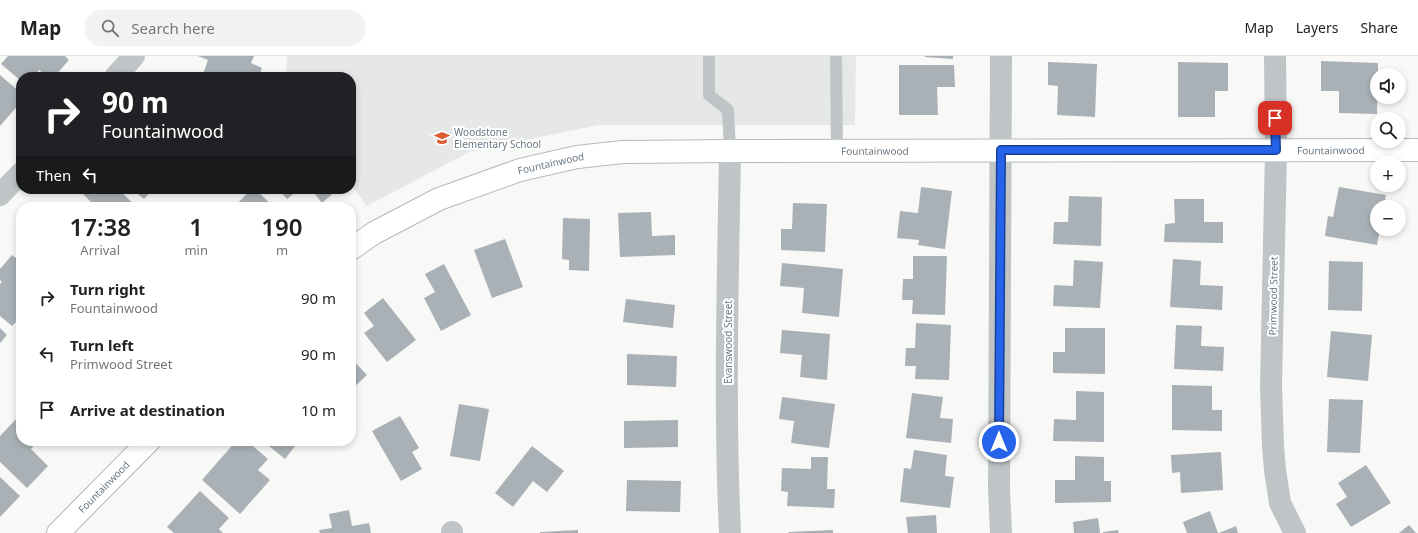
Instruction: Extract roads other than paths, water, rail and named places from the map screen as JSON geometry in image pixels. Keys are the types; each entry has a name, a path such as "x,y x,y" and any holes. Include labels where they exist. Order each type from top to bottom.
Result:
{"street":[{"path":"120,72 134,56"},
{"path":"1001,56 999,489 1001,533"},
{"name":"Primwood Street","path":"1275,56 1276,150 1271,386 1273,446 1280,503 1295,533"},
{"name":"Fountainwood","path":"356,246 374,233 439,199 520,170 577,157 623,152 837,150 1418,150"},
{"name":"Evanswood Street","path":"730,151 727,343 728,492 730,533"},
{"path":"0,195 16,178"},
{"name":"Fountainwood","path":"58,533 144,446"}],"lane":[{"path":"709,56 709,95 728,110 730,151"},
{"path":"836,56 837,150"}],"place":[{"name":"Woodstone Elementary School","path":"442,138"}]}
